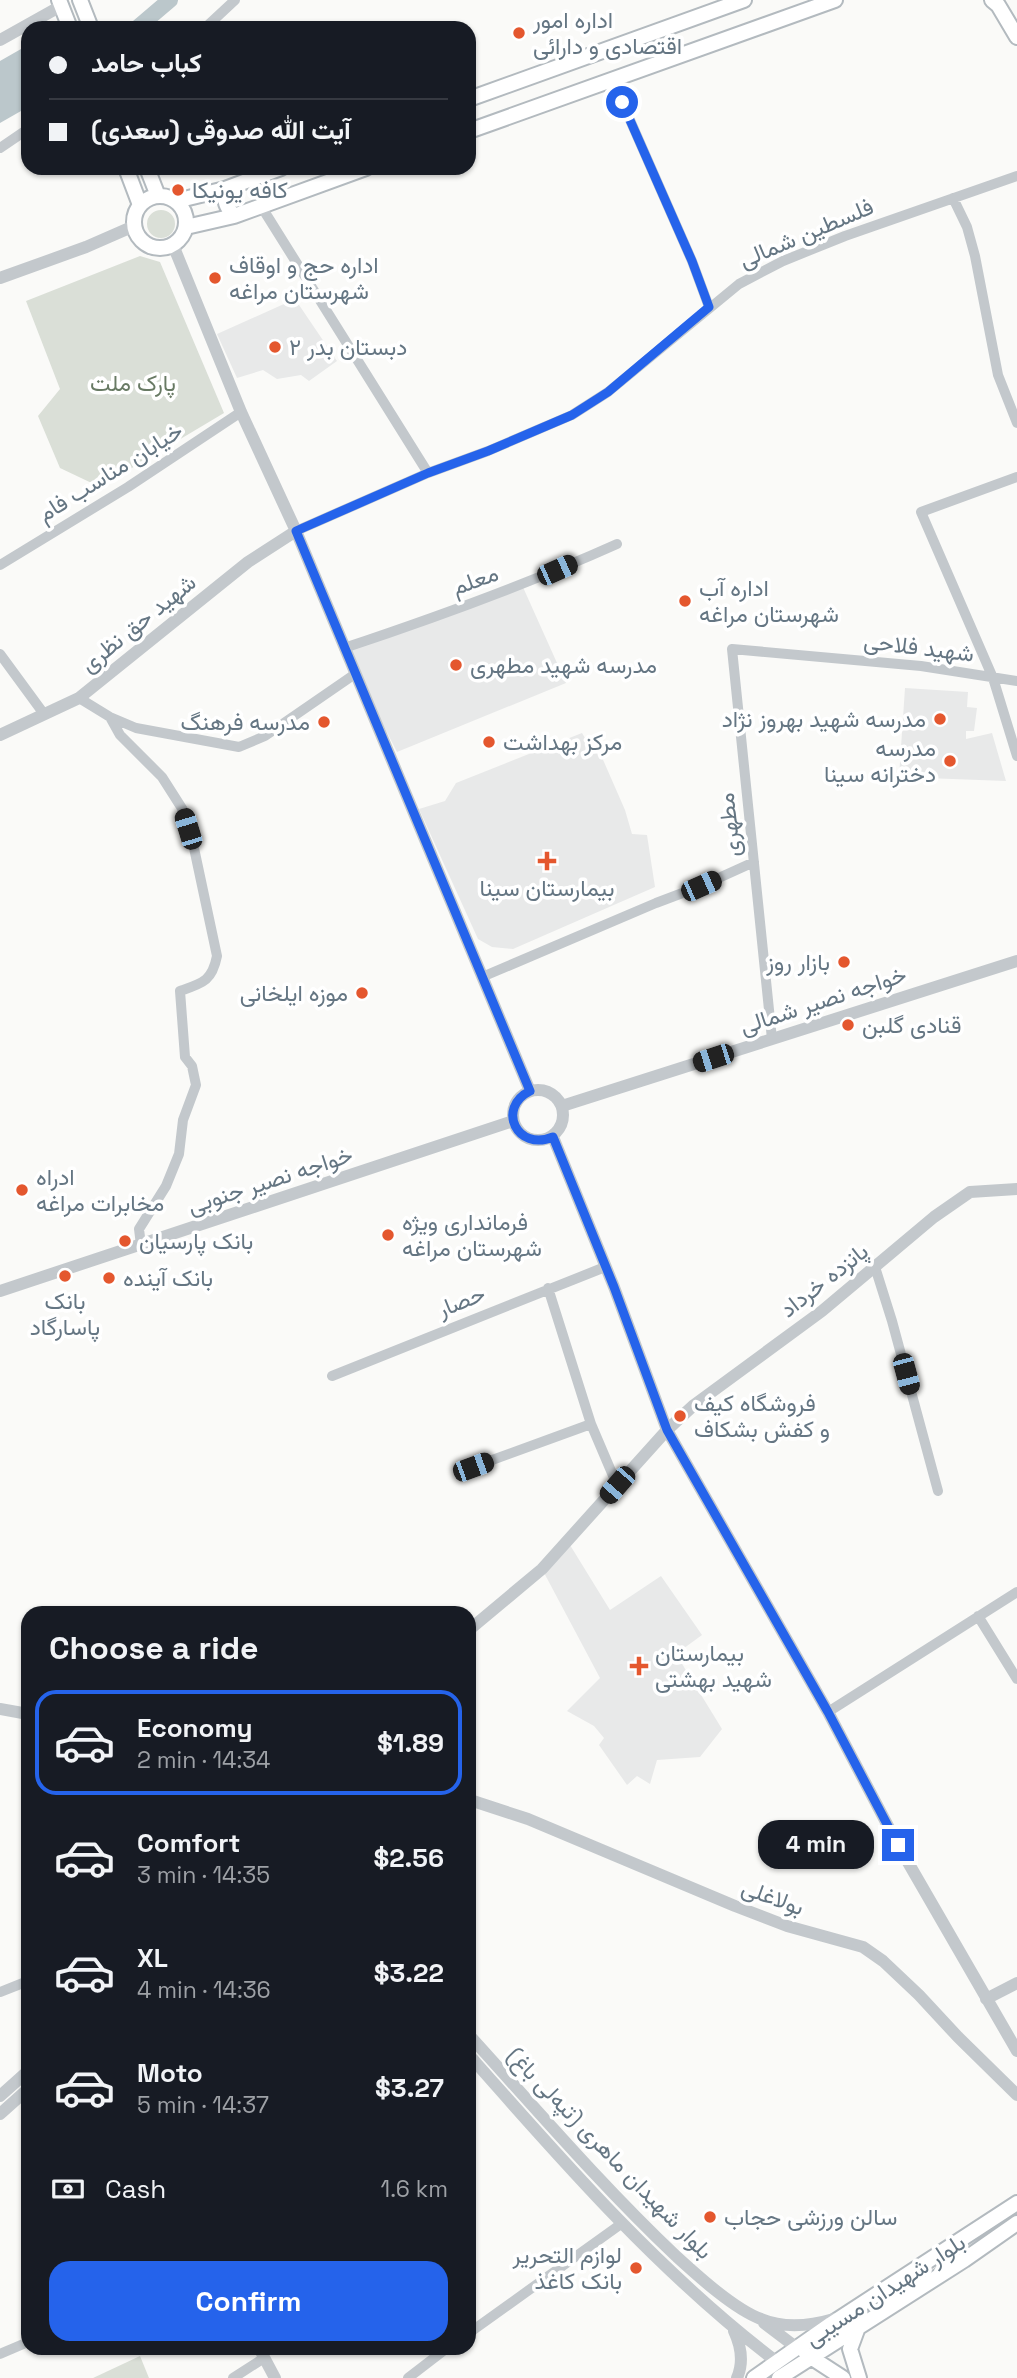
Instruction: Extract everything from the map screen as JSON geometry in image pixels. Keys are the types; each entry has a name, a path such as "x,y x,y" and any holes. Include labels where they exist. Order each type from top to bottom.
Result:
{"main road":[{"path":"476,96 744,0"},
{"path":"476,128 835,0"},
{"path":"992,0 998,5 1017,37"},
{"path":"81,4 88,21"},
{"path":"129,175 141,205"},
{"path":"149,175 158,196"},
{"path":"176,201 185,212 186,227 179,240 173,245 157,248 142,241 134,226 134,218 146,200 158,196 176,201 225,189 262,175"},
{"path":"186,227 234,215 347,175"},
{"path":"225,189 228,208 234,215"},
{"name":"بلوار شهیدان مسیبی","path":"754,2378 1017,2203"},
{"path":"999,2216 1006,2216 1013,2226"},
{"name":"بلوار شهیدان مسیبی","path":"785,2374 863,2326 1013,2226"},
{"path":"859,2306 859,2318 863,2326 850,2349 859,2378"},
{"path":"797,2348 843,2378"},
{"path":"777,2362 785,2374 804,2378"}],"street":[{"path":"212,21 235,0"},
{"path":"43,21 64,12"},
{"path":"0,40 21,31"},
{"path":"612,79 692,261 709,307"},
{"path":"0,148 21,134"},
{"name":"فلسطین شمالی","path":"296,531 428,473 572,415 608,392 739,284 783,261 845,236 1017,176"},
{"path":"953,198 967,227 998,375 1017,423"},
{"path":"261,206 428,473"},
{"path":"0,278 86,247 134,226"},
{"path":"173,245 241,412 296,531 530,1091"},
{"name":"خیابان مناسب فام","path":"0,565 128,487 241,412"},
{"path":"1017,477 920,512 993,678 1017,756"},
{"name":"شهید حق نظری","path":"0,735 79,698 248,562 296,531"},
{"name":"معلم","path":"344,648 415,625 538,579 617,544"},
{"name":"شهید فلاحی","path":"733,649 921,666 1017,681"},
{"name":"مطهری","path":"733,649 772,1039"},
{"path":"0,654 44,714"},
{"path":"79,698 110,717 136,728 239,747 265,736 355,674"},
{"path":"110,717 120,735 162,777 183,810 217,956 214,972 207,980 180,991 185,1057 192,1066 196,1085 183,1120 179,1154 166,1185 139,1229 141,1245"},
{"path":"482,977 754,862"},
{"name":"خواجه نصیر شمالی","path":"562,1106 1017,961"},
{"path":"530,1091 552,1094 562,1106 564,1119 553,1137 536,1141 527,1139 513,1121 518,1100 530,1091"},
{"name":"خواجه نصیر جنوبی","path":"0,1291 513,1121"},
{"path":"553,1137 606,1267 667,1430 828,1712 898,1845 1017,2051"},
{"name":"پانزده خرداد","path":"476,1624 542,1569 667,1430 694,1405 822,1311 934,1217 970,1192 1017,1189"},
{"name":"حصار","path":"332,1376 606,1267"},
{"path":"875,1268 938,1491"},
{"path":"548,1288 591,1424 617,1485"},
{"path":"473,1467 591,1424"},
{"path":"828,1712 1017,1592"},
{"path":"978,1616 1017,1679"},
{"path":"0,1709 21,1713"},
{"name":"بولاغلی","path":"476,1804 528,1819 787,1926 863,1947 883,1961 919,1995 1017,2095"},
{"path":"986,1999 1017,1983"},
{"path":"0,1992 21,1984"},
{"name":"بلوار شهیدان ماهری (تپه‌لی باغ)","path":"476,2043 614,2195 707,2284 797,2348"},
{"name":"بلوار شهیدان ماهری (تپه‌لی باغ)","path":"476,2063 621,2224 732,2328 777,2362"},
{"path":"0,2096 21,2077"},
{"path":"0,2114 21,2095"},
{"path":"476,2328 621,2224"},
{"path":"695,2295 705,2293 707,2284"},
{"name":"بلوار شهیدان ماهری (تپه‌لی باغ)","path":"759,2319 803,2326 841,2318"},
{"path":"732,2328 740,2343 740,2372 737,2378"},
{"path":"0,2354 21,2345"},
{"path":"233,2378 260,2355"},
{"path":"263,2355 275,2378"},
{"path":"408,2378 438,2355"}],"shaded area":[{"path":"21,49 21,111 0,123 0,61"},
{"name":"دبستان بدر ۲","path":"295,299 337,361 309,381 301,375 277,379 263,370 237,378 217,334"},
{"name":"مدرسه شهید مطهری","path":"522,585 566,683 397,752 344,648"},
{"path":"905,688 968,692 967,707 977,708 974,731 966,731 966,739 992,733 1006,781 899,777"},
{"name":"بیمارستان سینا","path":"582,733 591,748 597,746 625,810 632,834 647,835 655,887 513,949 492,947 478,939 419,809 445,801 456,783"},
{"name":"بیمارستان شهید بهشتی","path":"570,1545 610,1610 661,1576 702,1635 676,1654 722,1729 700,1757 657,1760 650,1784 637,1776 627,1785 599,1745 604,1738 594,1726 567,1711 600,1678 542,1569"}],"green space":[{"path":"161,210 171,214 175,224 171,234 161,238 151,234 147,224 151,214"},
{"name":"پارک ملت","path":"140,256 160,262 224,413 100,487 60,468 38,416 60,389 26,301"},
{"path":"140,2356 149,2378 93,2378"}],"waterway":[{"path":"145,21 170,0"}],"place":[{"name":"اداره امور اقتصادی و دارائی","path":"519,33"},
{"name":"کافه یونیکا","path":"178,190"},
{"name":"اداره حج و اوقاف شهرستان مراغه","path":"215,278"},
{"name":"دبستان بدر ۲","path":"275,347"},
{"name":"اداره آب شهرستان مراغه","path":"685,601"},
{"name":"مدرسه شهید مطهری","path":"456,665"},
{"name":"مدرسه شهید بهروز نژاد","path":"940,719"},
{"name":"مدرسه فرهنگ","path":"324,722"},
{"name":"مرکز بهداشت","path":"489,742"},
{"name":"مدرسه دخترانه سینا","path":"950,761"},
{"name":"بیمارستان سینا","path":"547,861"},
{"name":"بازار روز","path":"844,962"},
{"name":"موزه ایلخانی","path":"362,993"},
{"name":"قنادی گلبن","path":"848,1025"},
{"name":"ادراه مخابرات مراغه","path":"22,1190"},
{"name":"فرمانداری ویژه شهرستان مراغه","path":"388,1235"},
{"name":"بانک پارسیان","path":"125,1241"},
{"name":"بانک پاسارگاد","path":"65,1276"},
{"name":"بانک آینده","path":"109,1278"},
{"name":"فروشگاه کیف و کفش بشکاف","path":"680,1416"},
{"name":"بیمارستان شهید بهشتی","path":"639,1666"},
{"name":"سالن ورزشی حجاب","path":"710,2217"},
{"name":"لوازم التحریر بانک کاغذ","path":"636,2268"}],"route":[{"path":"622,102 692,261 709,307 608,392 572,415 428,473 296,531 530,1091 523,1094 514,1106 513,1121 516,1128 527,1139 536,1141 553,1137 614,1287 667,1430 828,1712 898,1845"}]}
